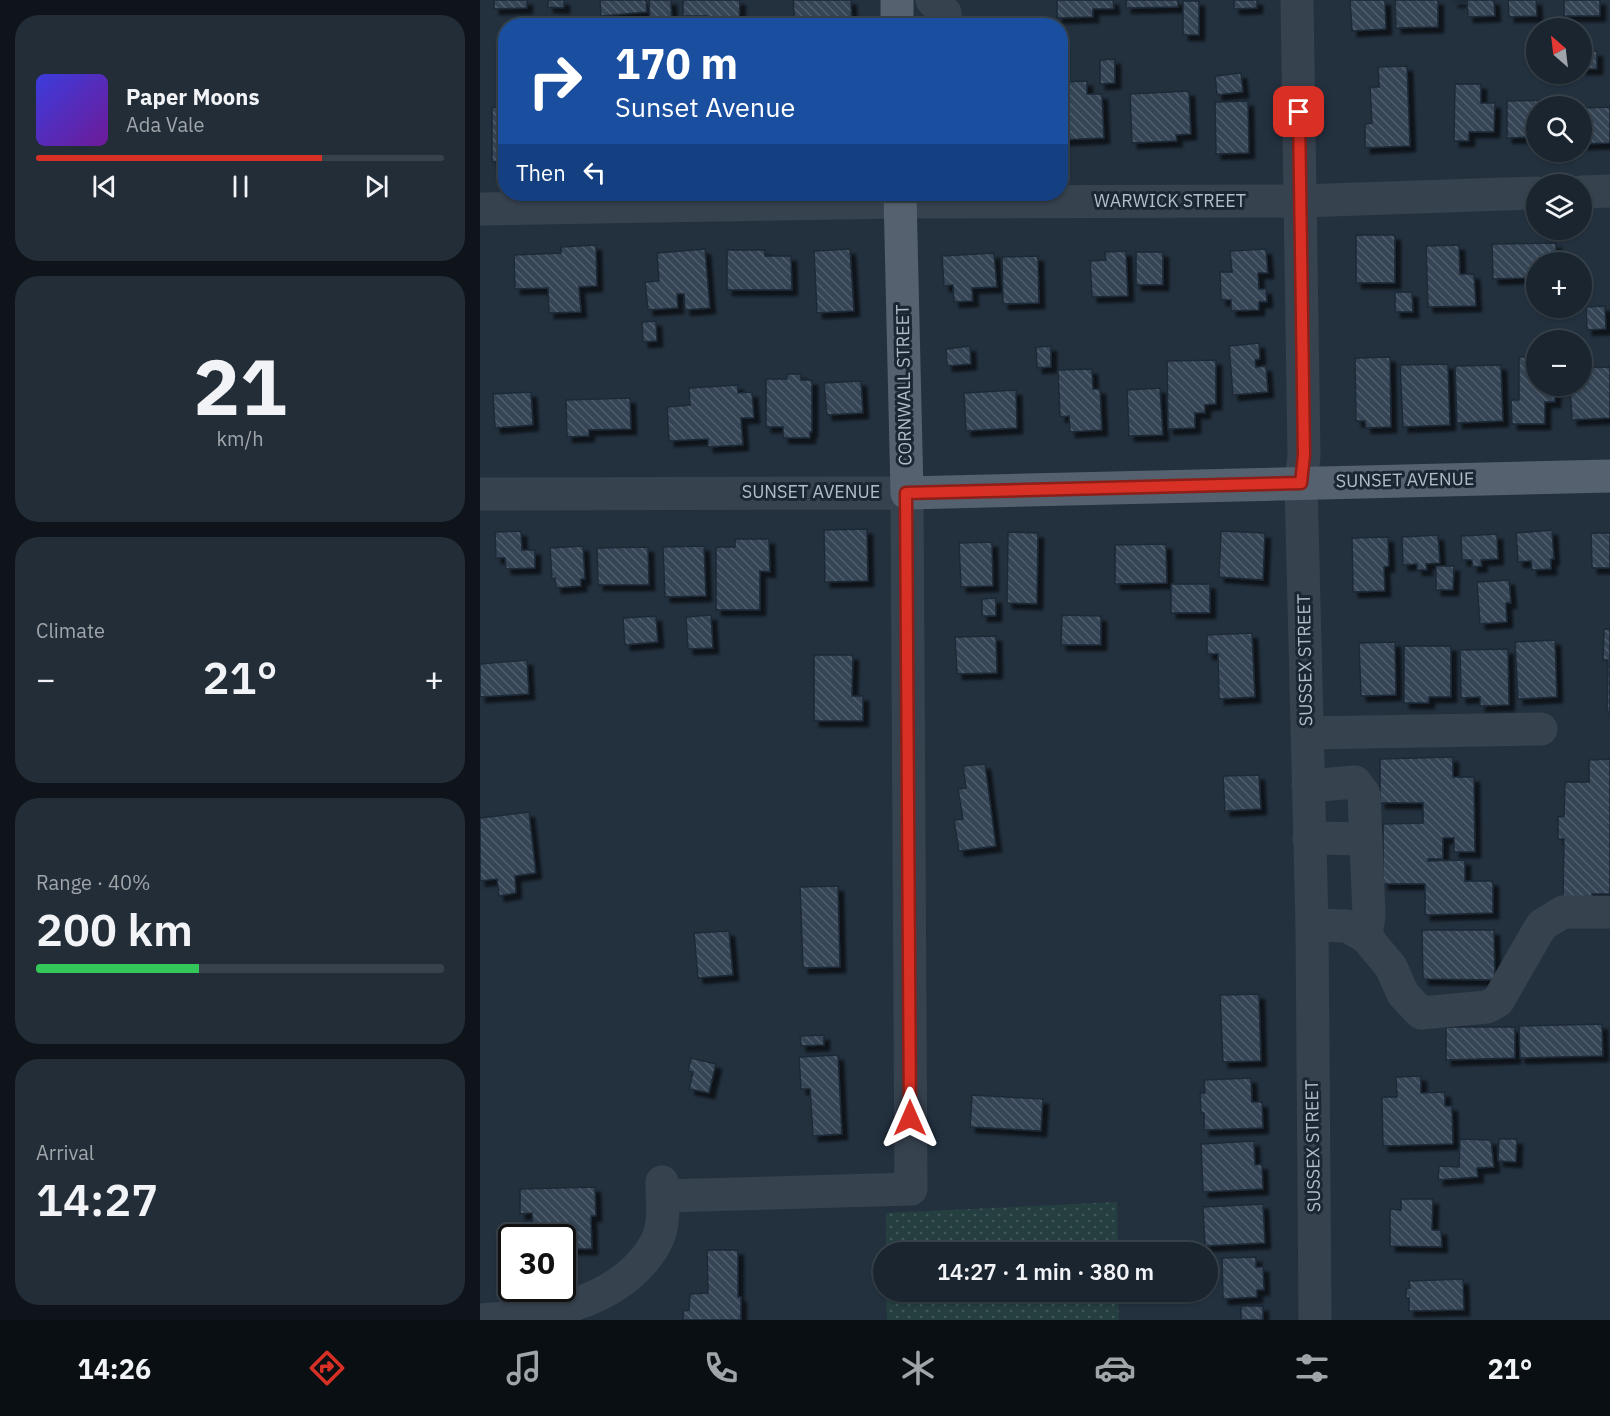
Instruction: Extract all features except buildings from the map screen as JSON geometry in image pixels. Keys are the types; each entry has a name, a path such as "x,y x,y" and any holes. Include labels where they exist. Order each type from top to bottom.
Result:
{"main road":[{"path":"897,0 897,18"},
{"name":"CORNWALL STREET","path":"900,201 906,493"},
{"name":"SUNSET AVENUE","path":"906,493 1610,476"}],"street":[{"path":"932,0 945,13 945,18"},
{"name":"SUSSEX STREET","path":"1297,0 1304,455 1301,483 1312,925 1315,1320"},
{"path":"1592,192 1610,191"},
{"name":"WARWICK STREET","path":"1068,199 1301,201 1526,193"},
{"name":"WARWICK STREET","path":"480,209 785,201"},
{"name":"SUNSET AVENUE","path":"480,494 906,493"},
{"name":"CORNWALL STREET","path":"480,1320 527,1316 573,1305 625,1279 652,1250 660,1232 663,1211 662,1189 910,1189 906,493"},
{"path":"1307,733 1541,729"},
{"path":"1308,786 1355,782 1364,794 1369,915 1366,937"},
{"path":"1310,838 1366,839"},
{"path":"1312,925 1347,926 1366,937 1391,967 1403,994 1421,1013 1487,1007 1498,1001 1542,925 1563,912 1610,912"}],"green space":[{"path":"1117,1202 1118,1242 886,1242 886,1213"},
{"path":"886,1302 1118,1302 1119,1320 887,1320"}],"route":[{"path":"910,1118 906,493 1301,483 1304,455 1299,112"}]}
